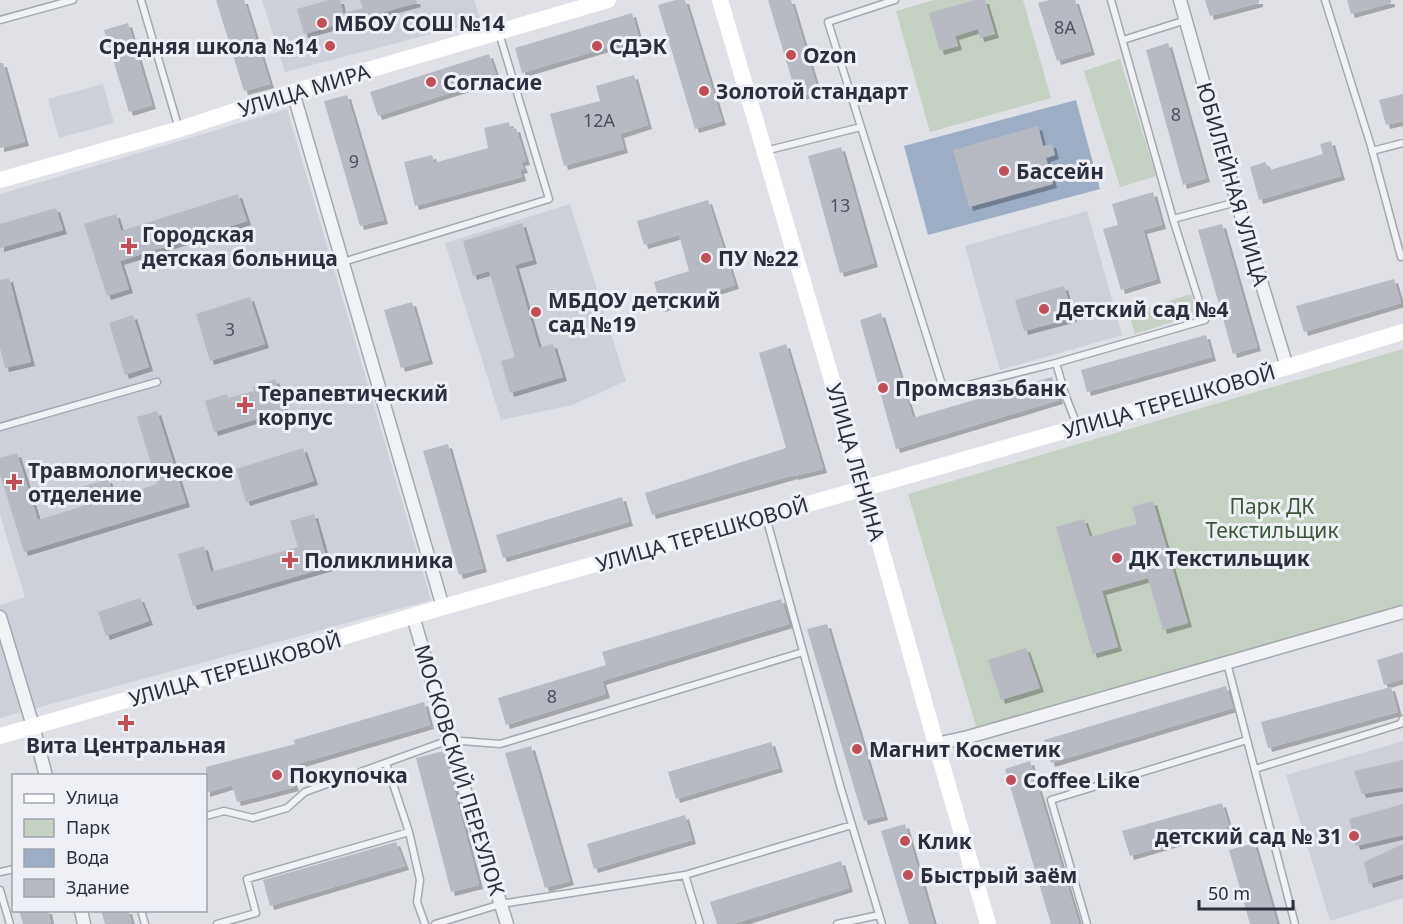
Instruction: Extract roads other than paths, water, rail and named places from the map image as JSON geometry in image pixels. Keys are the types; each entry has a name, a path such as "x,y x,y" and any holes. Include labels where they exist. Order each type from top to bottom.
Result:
{"street":[{"name":"УЛИЦА МИРА","path":"0,180 180,129 293,92 608,0"},
{"name":"УЛИЦА ЛЕНИНА","path":"720,0 864,489 988,924"},
{"name":"ЮБИЛЕЙНАЯ УЛИЦА","path":"1180,0 1237,202 1287,367"},
{"path":"293,92 442,607"},
{"name":"УЛИЦА ТЕРЕШКОВОЙ","path":"0,736 1403,332"},
{"path":"936,744 968,737 1403,612"},
{"path":"0,616 45,774"},
{"name":"МОСКОВСКИЙ ПЕРЕУЛОК","path":"413,616 507,924"}],"lane":[{"path":"0,20 73,0"},
{"path":"141,0 180,129"},
{"path":"896,0 828,22 944,391 1056,363 1205,320 1173,219 1112,0"},
{"path":"1325,0 1372,152 1403,266"},
{"path":"1123,40 1186,20"},
{"path":"342,262 549,199 498,32"},
{"path":"765,151 861,127"},
{"path":"1372,152 1403,143"},
{"path":"1173,219 1237,202"},
{"path":"1056,363 1065,397 1078,427"},
{"path":"0,427 157,382"},
{"path":"766,516 882,924"},
{"path":"207,816 224,811 253,818 287,808 305,792 449,740 500,744 803,652"},
{"path":"1227,663 1295,924"},
{"path":"1255,769 1400,724 1403,719"},
{"path":"1087,924 1051,800 1247,740"},
{"path":"386,763 409,832 420,880 417,902 425,924"},
{"path":"435,924 501,904 685,875 852,825"},
{"path":"217,924 256,913 247,879 409,832"},
{"path":"685,875 700,924"},
{"path":"0,890 10,924"},
{"path":"837,924 879,915"}],"water":[{"path":"1076,100 1100,189 928,235 904,146"}],"place":[{"name":"МБОУ СОШ №14","path":"322,23"},
{"name":"Средняя школа №14","path":"330,46"},
{"name":"СДЭК","path":"597,46"},
{"name":"Ozon","path":"791,55"},
{"name":"Согласие","path":"431,82"},
{"name":"Золотой стандарт","path":"704,91"},
{"name":"Бассейн","path":"1004,171"},
{"name":"Городская детская больница","path":"129,246"},
{"name":"ПУ №22","path":"706,258"},
{"name":"Детский сад №4","path":"1044,309"},
{"name":"МБДОУ детский сад №19","path":"536,312"},
{"name":"Промсвязьбанк","path":"883,388"},
{"name":"Терапевтический корпус","path":"245,405"},
{"name":"Травмологическое отделение","path":"14,482"},
{"name":"ДК Текстильщик","path":"1117,558"},
{"name":"Поликлиника","path":"290,560"},
{"name":"Вита Центральная","path":"126,723"},
{"name":"Магнит Косметик","path":"857,749"},
{"name":"Покупочка","path":"277,775"},
{"name":"Coffee Like","path":"1011,780"},
{"name":"детский сад № 31","path":"1354,836"},
{"name":"Клик","path":"905,841"},
{"name":"Быстрый заём","path":"908,875"}],"park label":[{"name":"Парк ДК Текстильщик","path":"1272,518"}]}
